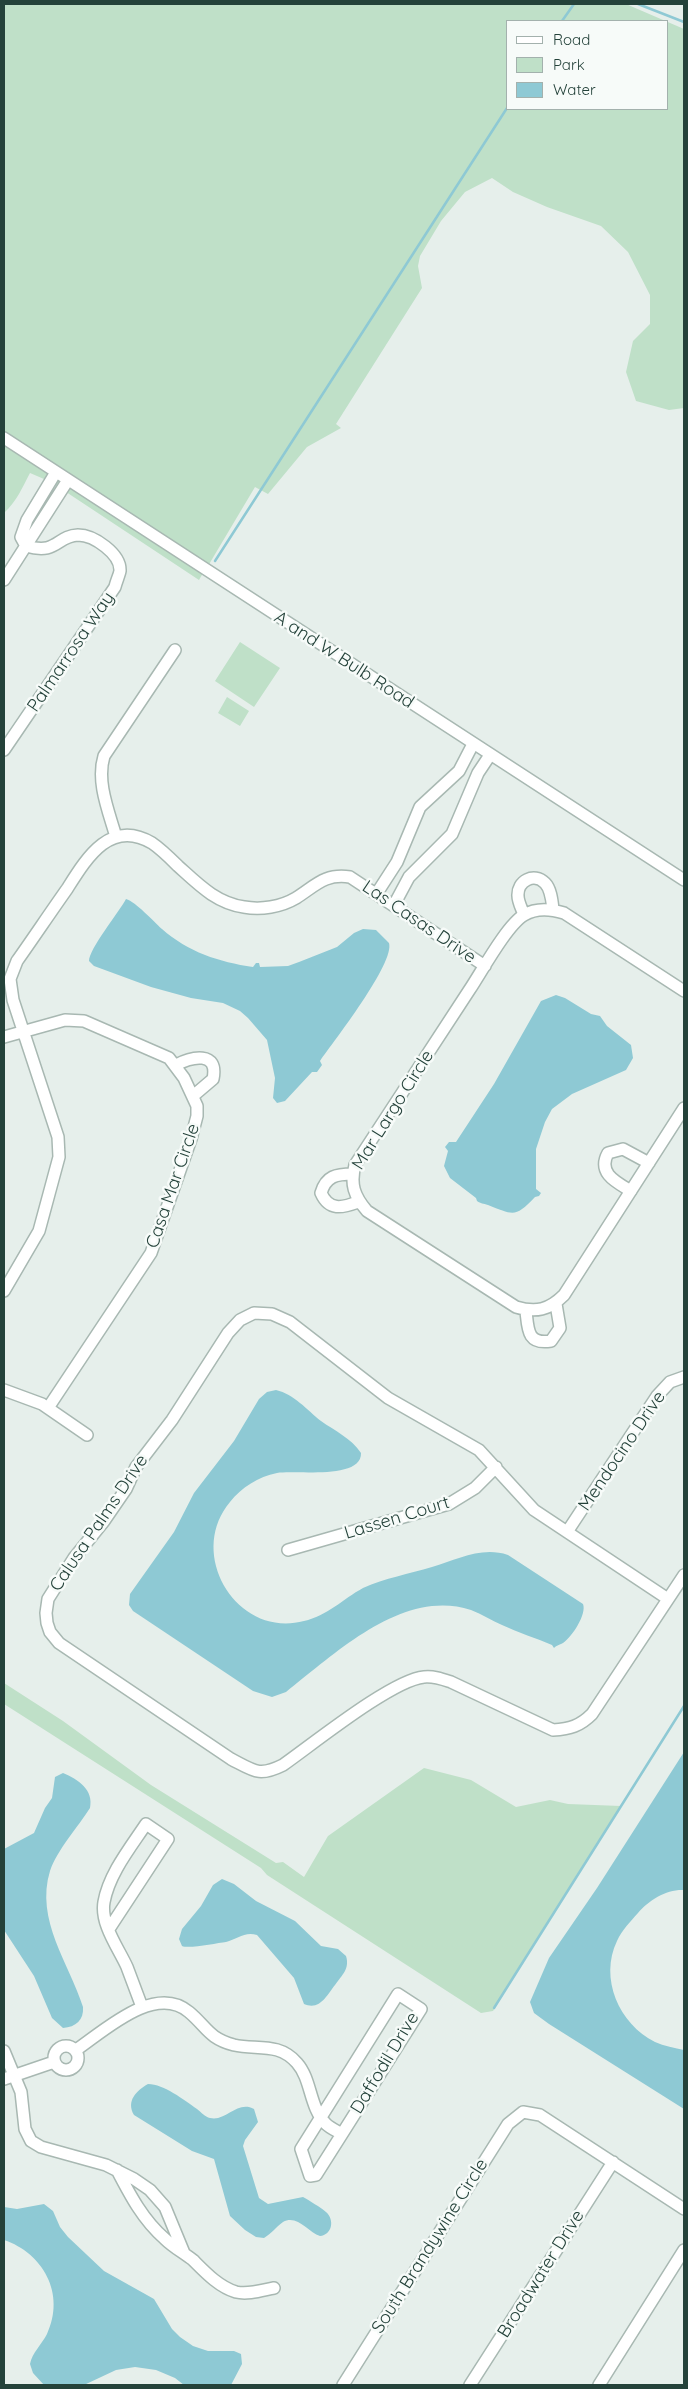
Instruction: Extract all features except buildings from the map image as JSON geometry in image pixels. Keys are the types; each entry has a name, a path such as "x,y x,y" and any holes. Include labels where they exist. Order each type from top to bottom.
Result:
{"street":[{"name":"A and W Bulb Road","path":"4,438 684,880"},
{"path":"26,546 21,538 27,520 56,472"},
{"path":"4,580 68,480"},
{"name":"Palmarrosa Way","path":"4,750 115,587 120,570 114,555 105,546 87,537 77,535 48,549 40,550 26,546"},
{"path":"4,1291 39,1231 60,1151 58,1137 10,989 13,970 87,858 103,842 116,837 101,778 100,766 104,756 174,650"},
{"path":"377,893 397,862 420,806 458,771 473,744"},
{"path":"394,905 409,877 452,834 478,773 490,755"},
{"name":"Las Casas Drive","path":"116,837 131,837 151,843 207,892 226,903 237,906 256,908 277,906 294,899 319,881 329,877 340,876 359,882 485,966"},
{"path":"553,909 546,884 538,878 527,879 520,886 518,895 524,915 541,909 553,909 564,913 684,991"},
{"name":"Mar Largo Circle","path":"358,1202 352,1184 355,1164 485,966 515,923 524,915"},
{"name":"Casa Mar Circle","path":"4,1037 75,1019 94,1025 160,1053 176,1065 193,1096 196,1106 194,1128 151,1253 48,1408"},
{"path":"176,1065 199,1057 211,1064 214,1070 213,1079 193,1096"},
{"path":"353,1174 331,1177 324,1182 321,1193 325,1202 334,1207 358,1202 367,1211 516,1307 526,1310 542,1310 556,1304 564,1295 684,1108"},
{"path":"631,1191 605,1172 604,1167 608,1153 623,1149 649,1164"},
{"path":"526,1310 528,1329 533,1338 542,1342 551,1341 560,1328 556,1304"},
{"name":"Calusa Palms Drive","path":"668,1599 534,1510 496,1466 479,1450 388,1398 290,1322 272,1314 254,1313 240,1320 228,1333 172,1420 136,1466 126,1489 104,1521 74,1558 48,1599 47,1623 50,1632 59,1643 231,1759 252,1770 268,1773 283,1765 388,1691 423,1677 435,1677 451,1682 553,1730 567,1730 582,1725 592,1714 684,1575"},
{"name":"Mendocino Drive","path":"567,1532 657,1396 670,1382 684,1377"},
{"path":"4,1390 48,1408 87,1435"},
{"name":"Lassen Court","path":"288,1550 449,1504 475,1488 496,1466"},
{"path":"76,2050 142,2007 105,1917 104,1904 118,1867 146,1824 168,1839 110,1929"},
{"name":"Daffodil Drive","path":"398,1994 421,2009 323,2166 316,2175 310,2176 301,2149 320,2116 398,1994"},
{"name":"Daffodil Drive","path":"142,2007 159,2002 179,2006 189,2012 208,2034 226,2042 236,2045 265,2046 290,2055 302,2071 320,2116 326,2124 342,2134"},
{"path":"62,2046 69,2046 76,2050 78,2058 72,2069 64,2070 54,2062 54,2054 62,2046"},
{"path":"4,2051 8,2077 21,2092 25,2129 32,2141 41,2147 80,2156 117,2170 150,2190 166,2210 184,2254"},
{"path":"8,2077 54,2062"},
{"name":"South Brandywine Circle","path":"342,2385 508,2124 523,2112 540,2115 613,2162"},
{"path":"613,2162 684,2209"},
{"name":"Broadwater Drive","path":"470,2385 613,2162"},
{"path":"117,2170 130,2197 165,2240 207,2274 237,2292 250,2293 274,2288"},
{"path":"150,2222 166,2210"},
{"path":"599,2385 684,2250"}],"green space":[{"path":"4,4 626,4 663,20 506,20 506,110 668,110 668,22 684,29 684,408 669,410 636,401 626,372 633,341 650,324 650,295 628,252 601,226 547,207 513,192 492,178 465,192 441,221 420,256 418,266 422,288 336,424 341,428 307,447 268,494 255,487 208,566 4,433"},
{"path":"4,443 203,573 199,580 51,482 30,473 16,499 4,513"},
{"path":"240,642 280,668 254,707 215,681"},
{"path":"227,697 249,711 240,726 218,713"},
{"path":"4,1683 63,1721 151,1785 276,1863 283,1862 304,1877 328,1836 424,1768 471,1780 516,1807 550,1800 568,1804 621,1806 493,2011 481,2013 267,1875 261,1868 4,1704"}],"water":[{"path":"126,899 135,904 162,929 182,944 216,959 240,965 253,967 256,963 259,963 260,967 288,966 337,947 354,933 363,929 376,930 389,943 388,953 383,967 362,1002 320,1061 322,1065 317,1072 312,1072 285,1101 277,1103 273,1098 275,1078 267,1040 240,1011 223,1003 191,998 151,987 94,966 89,961 94,948"},
{"path":"556,995 565,998 591,1014 600,1016 607,1026 631,1045 633,1058 626,1070 572,1094 552,1109 545,1122 536,1149 536,1189 541,1193 523,1209 514,1213 503,1211 478,1202 476,1198 450,1178 444,1166 448,1151 445,1147 449,1142 456,1142 494,1084 541,1001"},
{"path":"276,1390 289,1395 321,1421 348,1439 361,1453 358,1461 351,1467 340,1470 286,1472 263,1477 245,1487 230,1502 218,1523 214,1545 216,1567 225,1588 240,1605 258,1617 280,1623 304,1621 320,1615 363,1588 380,1581 469,1555 488,1552 508,1555 583,1604 584,1608 581,1619 570,1636 554,1648 552,1645 508,1628 471,1610 446,1606 420,1608 396,1616 372,1628 326,1660 286,1692 272,1697 253,1691 133,1611 129,1605 130,1594 174,1532 194,1493 234,1441 259,1399 267,1392"},
{"path":"684,1752 684,1890 671,1891 659,1896 638,1913 617,1941 612,1955 610,1970 616,1999 622,2012 631,2024 655,2042 684,2050 684,2109 549,2024 534,2013 530,2002 549,1958 597,1888"},
{"path":"63,1773 74,1778 84,1786 91,1802 90,1808 53,1863 47,1889 47,1907 50,1924 83,2007 81,2019 72,2026 63,2028 52,2018 34,1976 4,1930 4,1849 34,1833 45,1808 52,1798 55,1777"},
{"path":"222,1879 234,1884 256,1901 295,1921 321,1946 338,1949 346,1956 347,1965 345,1972 319,2004 310,2006 304,2004 294,1978 257,1935 245,1935 226,1942 203,1946 182,1946 179,1939 182,1929 201,1906 213,1885"},
{"path":"148,2084 174,2093 210,2118 221,2117 242,2107 254,2109 258,2122 243,2146 259,2198 268,2204 303,2197 329,2215 331,2219 330,2230 320,2236 298,2222 288,2220 264,2238 256,2237 245,2230 230,2216 214,2159 192,2151 134,2115 131,2105 132,2101 136,2093"},
{"path":"44,2204 53,2211 60,2227 68,2237 104,2271 154,2299 172,2329 180,2337 193,2346 208,2351 234,2351 241,2354 242,2364 231,2385 184,2385 175,2378 156,2370 135,2367 116,2370 84,2385 44,2385 33,2373 30,2364 47,2334 52,2319 54,2304 52,2290 40,2265 18,2246 4,2240 4,2207 17,2209"}],"waterway":[{"path":"563,20 574,4"},
{"path":"638,4 684,22"},
{"path":"215,561 506,110"},
{"path":"494,2008 684,1706"}]}
